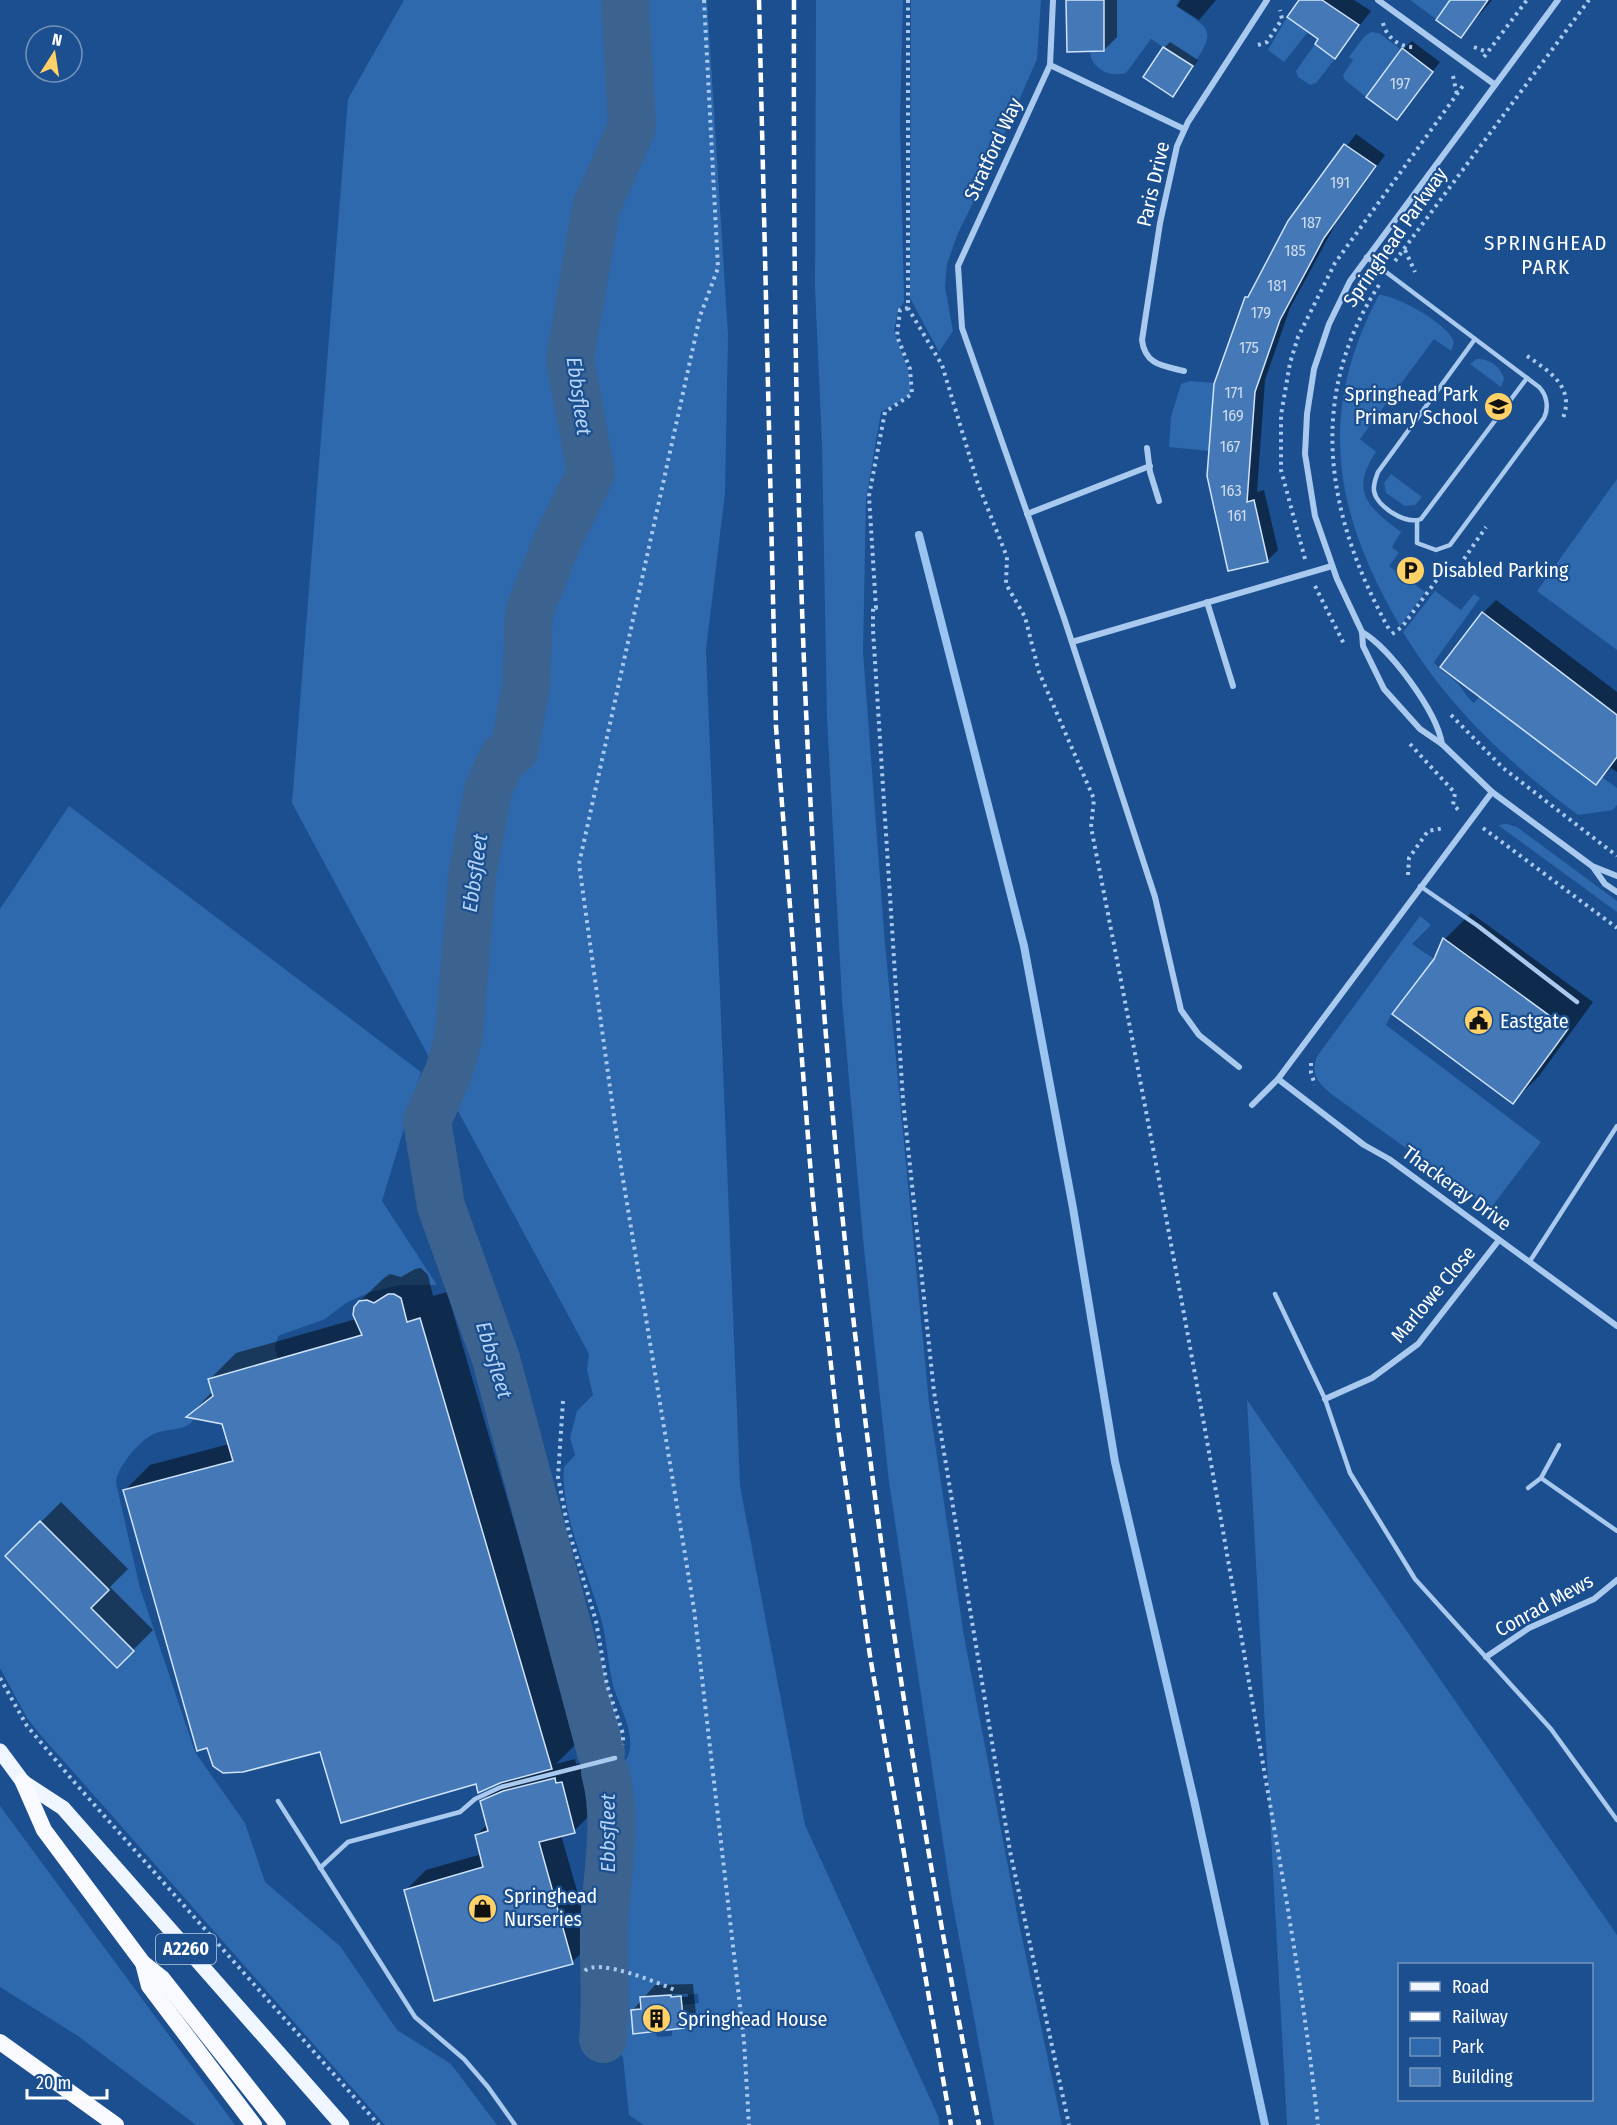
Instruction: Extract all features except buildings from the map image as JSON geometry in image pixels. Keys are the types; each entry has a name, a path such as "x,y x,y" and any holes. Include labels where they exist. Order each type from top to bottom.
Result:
{"highway":[{"path":"23,1782 44,1830 143,1963 162,1977 278,2125"},
{"path":"143,1963 149,1986 254,2125"},
{"path":"0,2042 116,2125"}],"main road":[{"name":"A2260","path":"0,1751 23,1782 63,1808 342,2125"}],"street":[{"name":"Stratford Way","path":"1053,0 1050,64 958,266 961,310 967,345 1072,642 1155,897 1181,1010 1199,1035 1239,1067"},
{"name":"Paris Drive","path":"1184,371 1152,362 1143,349 1142,340 1167,188 1184,129 1267,0"},
{"path":"1378,0 1494,84"},
{"name":"Springhead Parkway","path":"1558,0 1366,257 1342,296 1323,339 1311,383 1305,454 1310,498 1332,566 1362,632 1363,646 1384,689 1420,729 1442,744 1492,792 1592,866 1617,876"},
{"path":"1050,64 1184,129"},
{"path":"1147,448 1149,466 1159,501"},
{"path":"1027,514 1149,466"},
{"path":"1072,642 1332,566"},
{"path":"1207,603 1233,686"},
{"name":"Springhead Parkway","path":"1362,632 1377,640 1404,674 1440,728 1442,744"},
{"path":"1252,1105 1278,1079 1492,792"},
{"name":"Springhead Parkway","path":"1592,866 1605,884 1617,892"},
{"name":"Thackeray Drive","path":"1278,1079 1364,1145 1389,1159 1617,1326"},
{"name":"Marlowe Close","path":"1325,1399 1372,1378 1418,1344 1499,1240"},
{"name":"Conrad Mews","path":"1486,1657 1529,1628 1594,1599 1617,1580"}],"lane":[{"path":"1366,257 1543,391 1547,407 1546,415 1452,543 1439,550 1422,546 1416,540 1417,521"},
{"path":"1475,339 1375,478 1375,493 1381,503 1404,519 1417,521 1423,517 1527,378"},
{"path":"1420,886 1478,926 1576,1002"},
{"path":"1530,1261 1617,1126"},
{"path":"1275,1294 1325,1399 1350,1473 1415,1578 1551,1729 1617,1820"},
{"path":"1528,1488 1541,1478 1558,1444"},
{"path":"1541,1478 1617,1531"},
{"path":"320,1868 348,1842 459,1812 475,1799 501,1787 615,1758"},
{"path":"278,1801 415,2017 464,2059 488,2087 515,2125"}],"path":[{"path":"704,0 718,268 700,316 579,864 621,1167 694,1609 744,2041 749,2125"},
{"path":"908,0 908,308 942,365 978,484 1007,557 1006,584 1025,617 1039,672 1094,799 1091,827 1150,1124 1222,1518 1281,1875 1318,2125"},
{"path":"1350,657 1309,573 1281,470 1281,415 1290,363 1298,336 1335,263 1527,0"},
{"name":"Springhead Parkway","path":"1396,640 1362,573 1342,516 1333,477 1331,432 1337,383 1345,350 1357,320 1387,273 1589,0"},
{"path":"1254,47 1267,42 1281,20 1281,5"},
{"path":"908,308 900,310 896,334 910,369 912,394 885,412 869,496 876,608 873,607 873,630 903,1100 934,1392 1010,1851 1069,2125"},
{"path":"1392,634 1402,627 1444,570"},
{"path":"1448,710 1466,733 1503,768 1617,856"},
{"path":"1406,739 1455,793 1453,805 1617,928"},
{"path":"1479,834 1484,830"},
{"path":"1313,1057 1312,1082 1320,1089"},
{"path":"563,1401 557,1474 568,1528 602,1647 608,1689 624,1737 620,1753 615,1758"},
{"path":"0,1678 27,1726 75,1783 379,2125"},
{"path":"585,1971 592,1966 649,1978 677,1991"}],"green space":[{"path":"404,0 707,0 728,335 725,493 706,650 740,1486 805,1825 938,2116 940,2125 644,2125 629,2115 623,2057 616,2049 597,2048 596,2042 587,2042 588,2026 582,2025 596,1969 628,1975 629,1972 595,1961 599,1959 594,1903 593,1830 585,1777 623,1764 630,1742 627,1722 613,1685 602,1622 571,1525 564,1486 564,1467 575,1455 570,1438 577,1411 593,1395 587,1370 589,1354 292,803 348,99","holes":["698,1994 699,2003 682,2005 684,2028 672,2029 672,2036 657,2037 656,2032 633,2033 631,2011 641,2009 641,1997"]},
{"path":"816,0 903,0 900,121 904,302 898,311 894,331 911,383 909,396 881,412 866,499 863,652 885,944 929,1403 964,1636 1018,1919 1062,2125 994,2125 951,1895 889,1482 863,1239 842,1000 827,718 822,444 815,288"},
{"path":"911,0 1041,0 1037,59 982,185 958,233 947,264 945,287 953,331 939,352 910,298"},
{"path":"1104,0 1179,0 1176,6 1197,20 1207,31 1205,44 1193,66 1151,39 1126,73 1114,74 1102,71 1094,63 1090,51 1104,51"},
{"path":"1410,0 1450,0 1436,19"},
{"path":"1287,17 1308,32 1284,62 1268,50"},
{"path":"1371,32 1379,33 1400,49 1366,97 1345,80 1343,75 1353,60 1349,57 1364,37"},
{"path":"1315,44 1335,59 1316,83 1310,85 1298,77 1296,71"},
{"path":"1379,295 1387,296 1422,312 1443,328 1454,343 1451,351 1434,339 1360,439 1376,452 1364,478 1366,498 1380,515 1401,532 1392,547 1399,553 1389,566 1425,592 1400,626 1360,543 1348,503 1341,463 1341,422 1346,381 1359,339"},
{"path":"1477,359 1486,360 1498,368 1504,379 1501,387 1470,364"},
{"path":"1190,381 1214,383 1209,451 1169,447 1171,417 1181,384"},
{"path":"1391,474 1422,497 1415,505 1405,506 1386,493 1384,483"},
{"path":"1617,479 1617,650 1537,591"},
{"path":"1435,591 1461,610 1474,594 1480,598 1434,662 1474,703 1479,697 1596,785 1602,777 1617,788 1617,805 1613,810 1578,815 1504,754 1440,685 1403,632"},
{"path":"69,806 421,1072 382,1201 437,1285 400,1285 368,1293 346,1303 325,1319 278,1336 275,1347 278,1359 217,1407 209,1402 204,1403 188,1425 156,1433 143,1441 125,1462 116,1483 140,1588 195,1752 245,1823 265,1882 340,1946 397,2030 451,2064 497,2125 385,2125 39,1733 27,1718 0,1668 0,909"},
{"path":"1506,824 1517,827 1617,901 1617,912 1498,825"},
{"path":"1420,916 1431,925 1412,944 1434,959 1392,1013 1386,1025 1541,1142 1490,1209 1334,1096 1324,1088 1315,1073 1315,1062 1318,1055"},
{"path":"1247,1400 1617,1935 1617,2125 1287,2125"},
{"path":"0,1806 235,2125 196,2125 78,2036 0,1987"}],"waterway":[{"name":"Ebbsfleet","path":"601,1752 496,1359 441,1206 427,1121 449,1071 459,1036 472,876 488,790 503,757 514,751 526,686 529,612 556,544 591,473 570,359 596,208 632,127 625,0"},
{"path":"919,535 1024,946 1073,1208 1115,1462 1194,1800 1265,2125"},
{"name":"Ebbsfleet","path":"603,2039 604,1928 611,1849 611,1810 605,1772"}],"railway":[{"path":"759,0 776,727 813,1201 838,1429 870,1656 951,2125"},
{"path":"794,0 796,375 803,624 815,873 835,1140 849,1281 884,1564 927,1845 979,2125"}],"place":[{"name":"Springhead Park Primary School","path":"1499,406"},
{"name":"Disabled Parking","path":"1411,570"},
{"name":"Eastgate","path":"1479,1021"},
{"name":"Springhead Nurseries","path":"483,1908"},
{"name":"Springhead House","path":"657,2019"}],"district":[{"name":"SPRINGHEAD PARK","path":"1546,255"}]}
